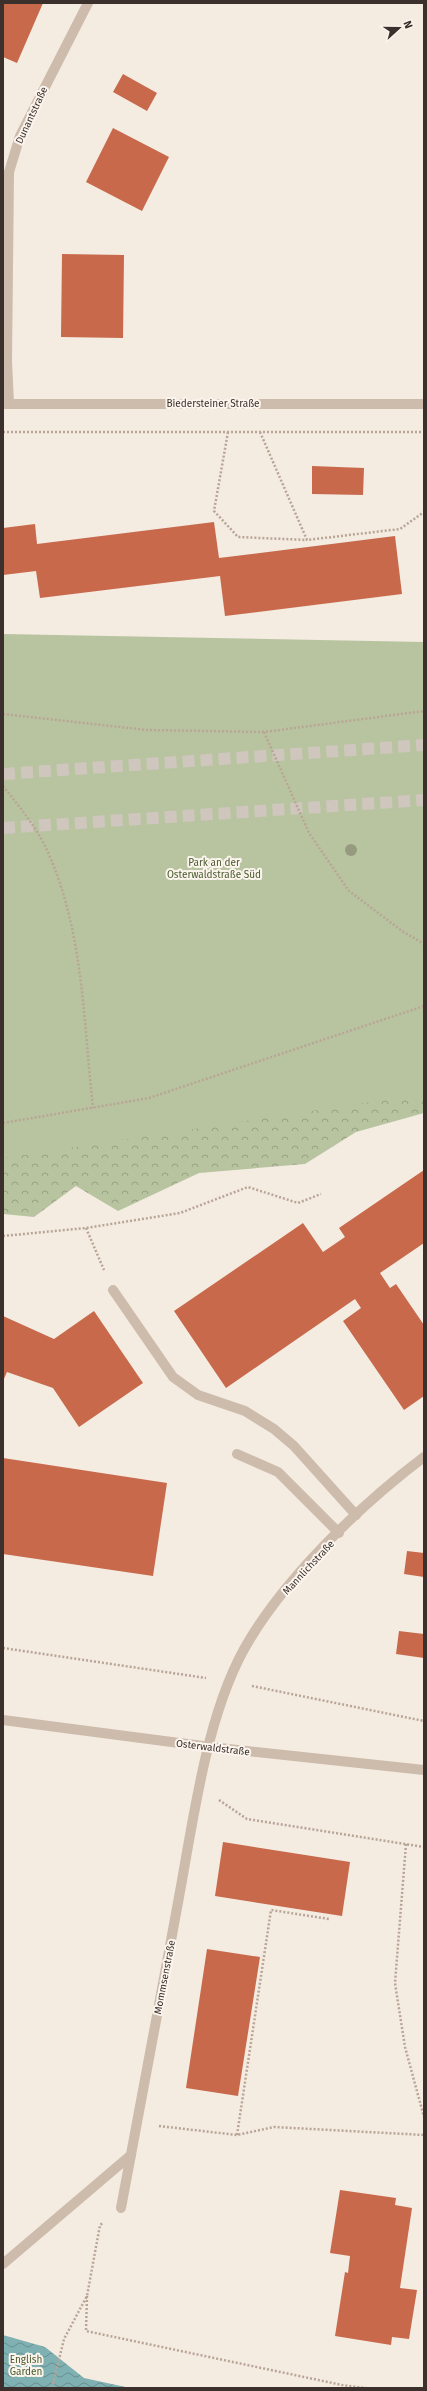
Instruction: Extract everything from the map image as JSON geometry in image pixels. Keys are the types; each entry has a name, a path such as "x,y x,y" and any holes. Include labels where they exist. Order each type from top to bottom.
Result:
{"street":[{"name":"Dunantstraße","path":"6,404 9,172 20,136 88,3"},
{"name":"Biedersteiner Straße","path":"6,404 424,404"},
{"path":"112,1290 173,1377 198,1395 245,1411 274,1429 294,1446 356,1515"},
{"path":"237,1454 278,1472 339,1533"},
{"name":"Mannlichstraße","path":"210,1747 228,1681 250,1639 287,1587 356,1515 424,1457"},
{"name":"Osterwaldstraße","path":"3,1720 210,1747 424,1770"},
{"name":"Mommsenstraße","path":"122,2208 200,1786 210,1747"},
{"path":"3,2264 131,2154"}],"path":[{"path":"3,432 424,432"},
{"path":"228,432 214,511 238,537 307,540 400,529 424,512"},
{"path":"260,432 307,540"},
{"path":"3,714 147,730 264,732 424,711"},
{"path":"264,732 308,833 350,890 402,931 424,944"},
{"path":"3,786 26,814 45,845 67,903 76,940 93,1108"},
{"path":"3,1124 149,1098 424,1006"},
{"path":"3,1236 86,1228 180,1213 248,1186 298,1202 321,1194"},
{"path":"86,1228 112,1290"},
{"path":"406,1844 395,1983 405,2047 424,2117"},
{"path":"237,2135 271,1910 329,1919"},
{"path":"137,2124 237,2135 274,2127 424,2135"},
{"path":"122,2208 100,2225 87,2296 86,2331 342,2385 366,2388"},
{"path":"52,2388 64,2340 87,2296"}],"green space":[{"name":"Park an der Osterwaldstraße Süd","path":"3,634 424,642 424,1094 3,1158"},
{"path":"424,973 424,1113 356,1132 305,1164 199,1173 118,1211 76,1186 34,1217 3,1214 3,1081"}],"water":[{"name":"English Garden","path":"3,2335 45,2347 84,2378 130,2388 3,2388"}],"building":[{"path":"3,3 43,3 17,63 3,57"},
{"path":"123,74 157,93 147,111 113,92"},
{"path":"113,128 169,157 142,211 86,182"},
{"path":"62,254 124,255 123,338 61,337"},
{"path":"312,466 364,468 363,495 312,494"},
{"path":"214,522 219,558 395,536 402,594 225,616 220,576 40,598 36,571 3,575 3,528 35,524 37,544"},
{"path":"424,1170 424,1243 380,1273 390,1288 396,1284 424,1325 424,1396 404,1410 343,1321 361,1308 355,1299 226,1388 174,1311 303,1223 323,1252 345,1237 339,1228"},
{"path":"94,1311 143,1383 79,1427 53,1388 7,1372 3,1381 3,1316 54,1339"},
{"path":"3,1458 167,1483 153,1576 3,1554"},
{"path":"407,1551 424,1553 424,1577 404,1574"},
{"path":"399,1631 424,1634 424,1658 396,1654"},
{"path":"223,1842 350,1862 342,1916 215,1896"},
{"path":"207,1949 260,1957 238,2096 186,2088"},
{"path":"340,2190 396,2198 395,2205 412,2208 400,2288 417,2290 409,2339 392,2337 391,2345 335,2336 345,2272 348,2273 350,2256 330,2253"}],"tunnel":[{"path":"3,774 424,745"},
{"path":"3,828 424,800"}]}
